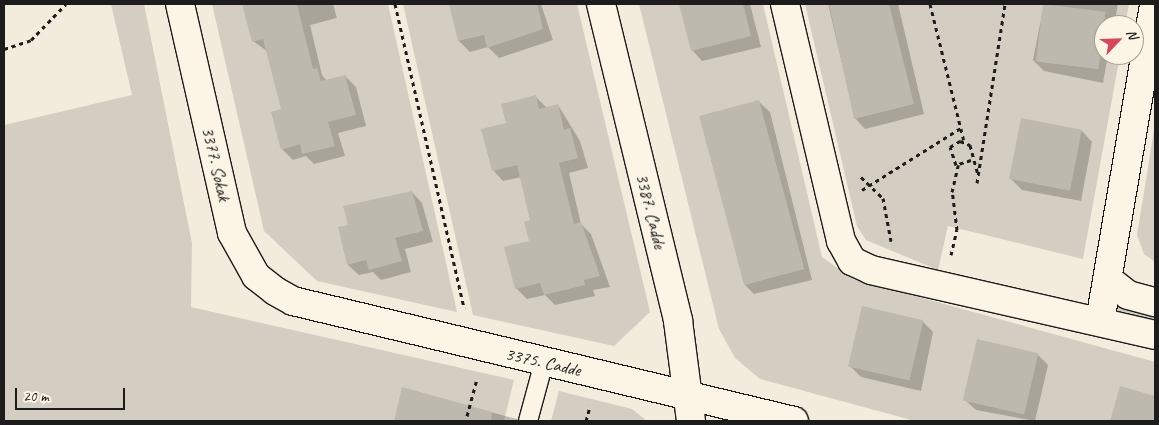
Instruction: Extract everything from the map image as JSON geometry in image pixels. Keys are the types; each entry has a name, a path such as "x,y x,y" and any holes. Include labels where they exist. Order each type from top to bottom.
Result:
{"street":[{"name":"3377. Sokak","path":"180,4 232,233 256,276 293,301"},
{"name":"3387. Cadde","path":"601,4 678,321 690,421"},
{"path":"785,4 833,206 852,261 893,275 1155,335"},
{"path":"1100,321 1109,280 1154,4"},
{"path":"1109,280 1128,295 1155,302"},
{"name":"3375. Cadde","path":"293,301 478,347 687,394 794,421"}],"lane":[{"path":"528,421 544,362"}],"path":[{"path":"4,49 31,40 66,4"},
{"path":"395,4 478,347 467,416"},
{"path":"930,4 964,142 972,148 971,160 978,174"},
{"path":"977,182 1006,4"},
{"path":"833,206 873,184 961,128"},
{"path":"943,286 957,230 952,192 958,165 949,151 964,142"},
{"path":"958,165 971,160"},
{"path":"826,177 852,174 873,184 890,218 893,275"}],"shaded area":[{"path":"111,4 144,4 192,243 191,307 514,380 504,421 4,421 4,125 132,95"},
{"path":"212,4 388,4 457,312 317,281 264,231"},
{"path":"403,4 577,4 650,312 614,346 473,315"},
{"path":"639,4 763,4 822,257 853,279 1155,362 1155,421 915,421 760,379 735,358 719,329"},
{"path":"805,4 1129,4 1127,15 1094,15 1094,65 1118,65 1083,259 948,226 938,270 866,240 857,226"},
{"path":"1155,124 1155,262 1144,254 1137,235"},
{"path":"1111,304 1155,315 1153,320 1110,309"},
{"path":"559,391 632,409 647,421 551,421"}],"building":[{"path":"242,4 297,4 313,69 317,68 321,81 345,75 356,115 328,122 335,146 302,154 300,144 281,150 271,112 281,109 263,39 252,42"},
{"path":"449,4 537,4 543,29 487,48 484,35 458,41"},
{"path":"679,4 743,4 751,36 691,51"},
{"path":"829,4 889,4 914,104 854,119"},
{"path":"1043,4 1106,12 1105,15 1094,15 1094,65 1099,65 1098,69 1036,62"},
{"path":"536,95 539,109 558,104 564,130 570,128 578,158 559,163 574,224 581,222 600,276 584,280 585,285 544,295 540,283 515,289 504,247 529,241 524,222 530,220 517,165 492,171 481,129 506,123 501,104"},
{"path":"759,100 804,269 744,285 699,116"},
{"path":"1021,118 1082,130 1070,191 1009,179"},
{"path":"412,191 423,231 395,238 402,261 369,270 366,260 347,265 338,227 348,225 343,206"},
{"path":"862,306 923,320 909,381 848,366"},
{"path":"977,339 1038,353 1024,415 963,400"},
{"path":"1120,386 1155,396 1155,421 1110,421"},
{"path":"402,387 492,412 491,421 394,421"}]}
